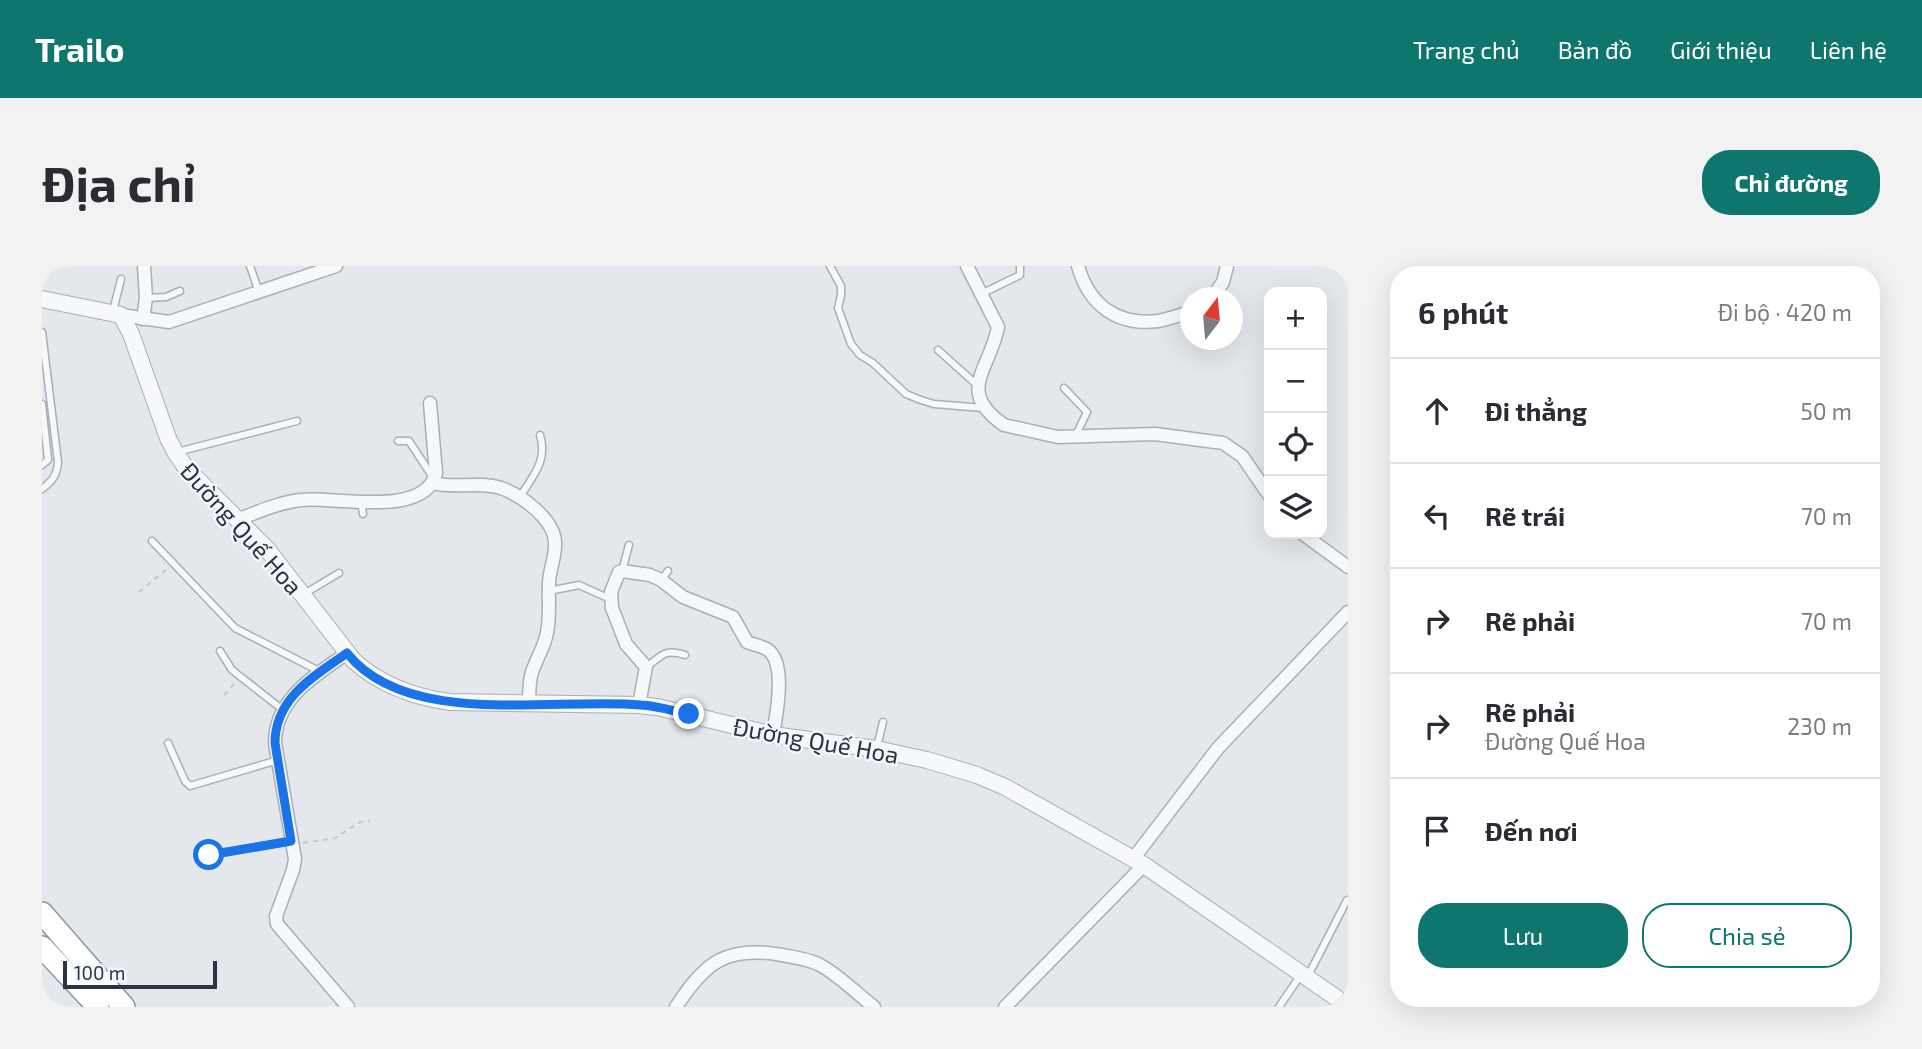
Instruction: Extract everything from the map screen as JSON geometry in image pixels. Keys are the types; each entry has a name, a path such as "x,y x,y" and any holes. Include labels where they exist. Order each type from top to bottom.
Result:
{"highway":[{"path":"42,913 124,1007"},
{"path":"42,947 99,1007"}],"street":[{"path":"143,319 146,298 144,266"},
{"path":"42,299 169,322 336,266"},
{"path":"967,266 998,327 974,382 984,408 1004,425 1058,438 1155,434 1223,443 1242,456 1264,488"},
{"path":"1079,266 1083,282 1102,309 1128,319 1144,321 1159,321 1180,315"},
{"path":"1220,287 1227,266"},
{"name":"Đường Quế Hoa","path":"117,314 131,334 167,438 186,468 267,549 347,653 366,673 388,685 428,699 450,702 657,707 773,735 876,749 927,760 996,783 1037,803 1138,862 1348,1006"},
{"path":"239,519 299,500 362,508 411,497 433,481 435,455 430,403"},
{"path":"433,481 443,486 478,484 498,487 519,498 552,527 555,555 548,583 549,626 533,670 529,703"},
{"path":"1310,539 1348,567"},
{"path":"639,705 646,667 626,644 610,599 618,572 622,571 664,575 683,597 733,617 747,642 768,649 773,656 780,695 773,735"},
{"path":"1005,1007 1138,862 1218,748 1348,612"},
{"path":"347,653 301,685 284,709 275,729 295,859 276,916 277,924 348,1007"},
{"path":"676,1007 707,967 721,958 751,952 807,960 819,965 868,1005"}],"lane":[{"path":"250,266 259,292"},
{"path":"830,266 841,286 838,308 851,344 860,355 873,363 906,394 934,404 984,408"},
{"path":"981,294 1020,275 1020,266"},
{"path":"117,314 121,279"},
{"path":"146,298 166,297 180,291"},
{"path":"42,332 58,462 53,480 42,489"},
{"path":"938,350 974,382"},
{"path":"1064,388 1087,412 1076,437"},
{"path":"42,404 48,460 42,464"},
{"path":"175,452 297,421"},
{"path":"519,498 542,460 544,448 540,435"},
{"path":"398,441 409,441 433,481"},
{"path":"152,541 235,628 321,671"},
{"path":"622,571 629,545"},
{"path":"302,595 339,573"},
{"path":"549,591 579,585 610,599"},
{"path":"220,651 232,670 284,709"},
{"path":"646,667 665,652 673,651 685,655"},
{"path":"876,749 883,722"},
{"path":"169,743 185,781 190,786 278,760"},
{"path":"209,855 292,843"},
{"path":"1279,1007 1304,977 1347,900"}],"path":[{"path":"139,592 173,564"},
{"path":"224,695 240,677"},
{"path":"292,843 335,838 360,822 370,821"}],"route":[{"path":"209,855 291,841 275,729 281,714 301,685 347,653 366,673 406,693 428,699 490,704 639,705 689,714"}]}
